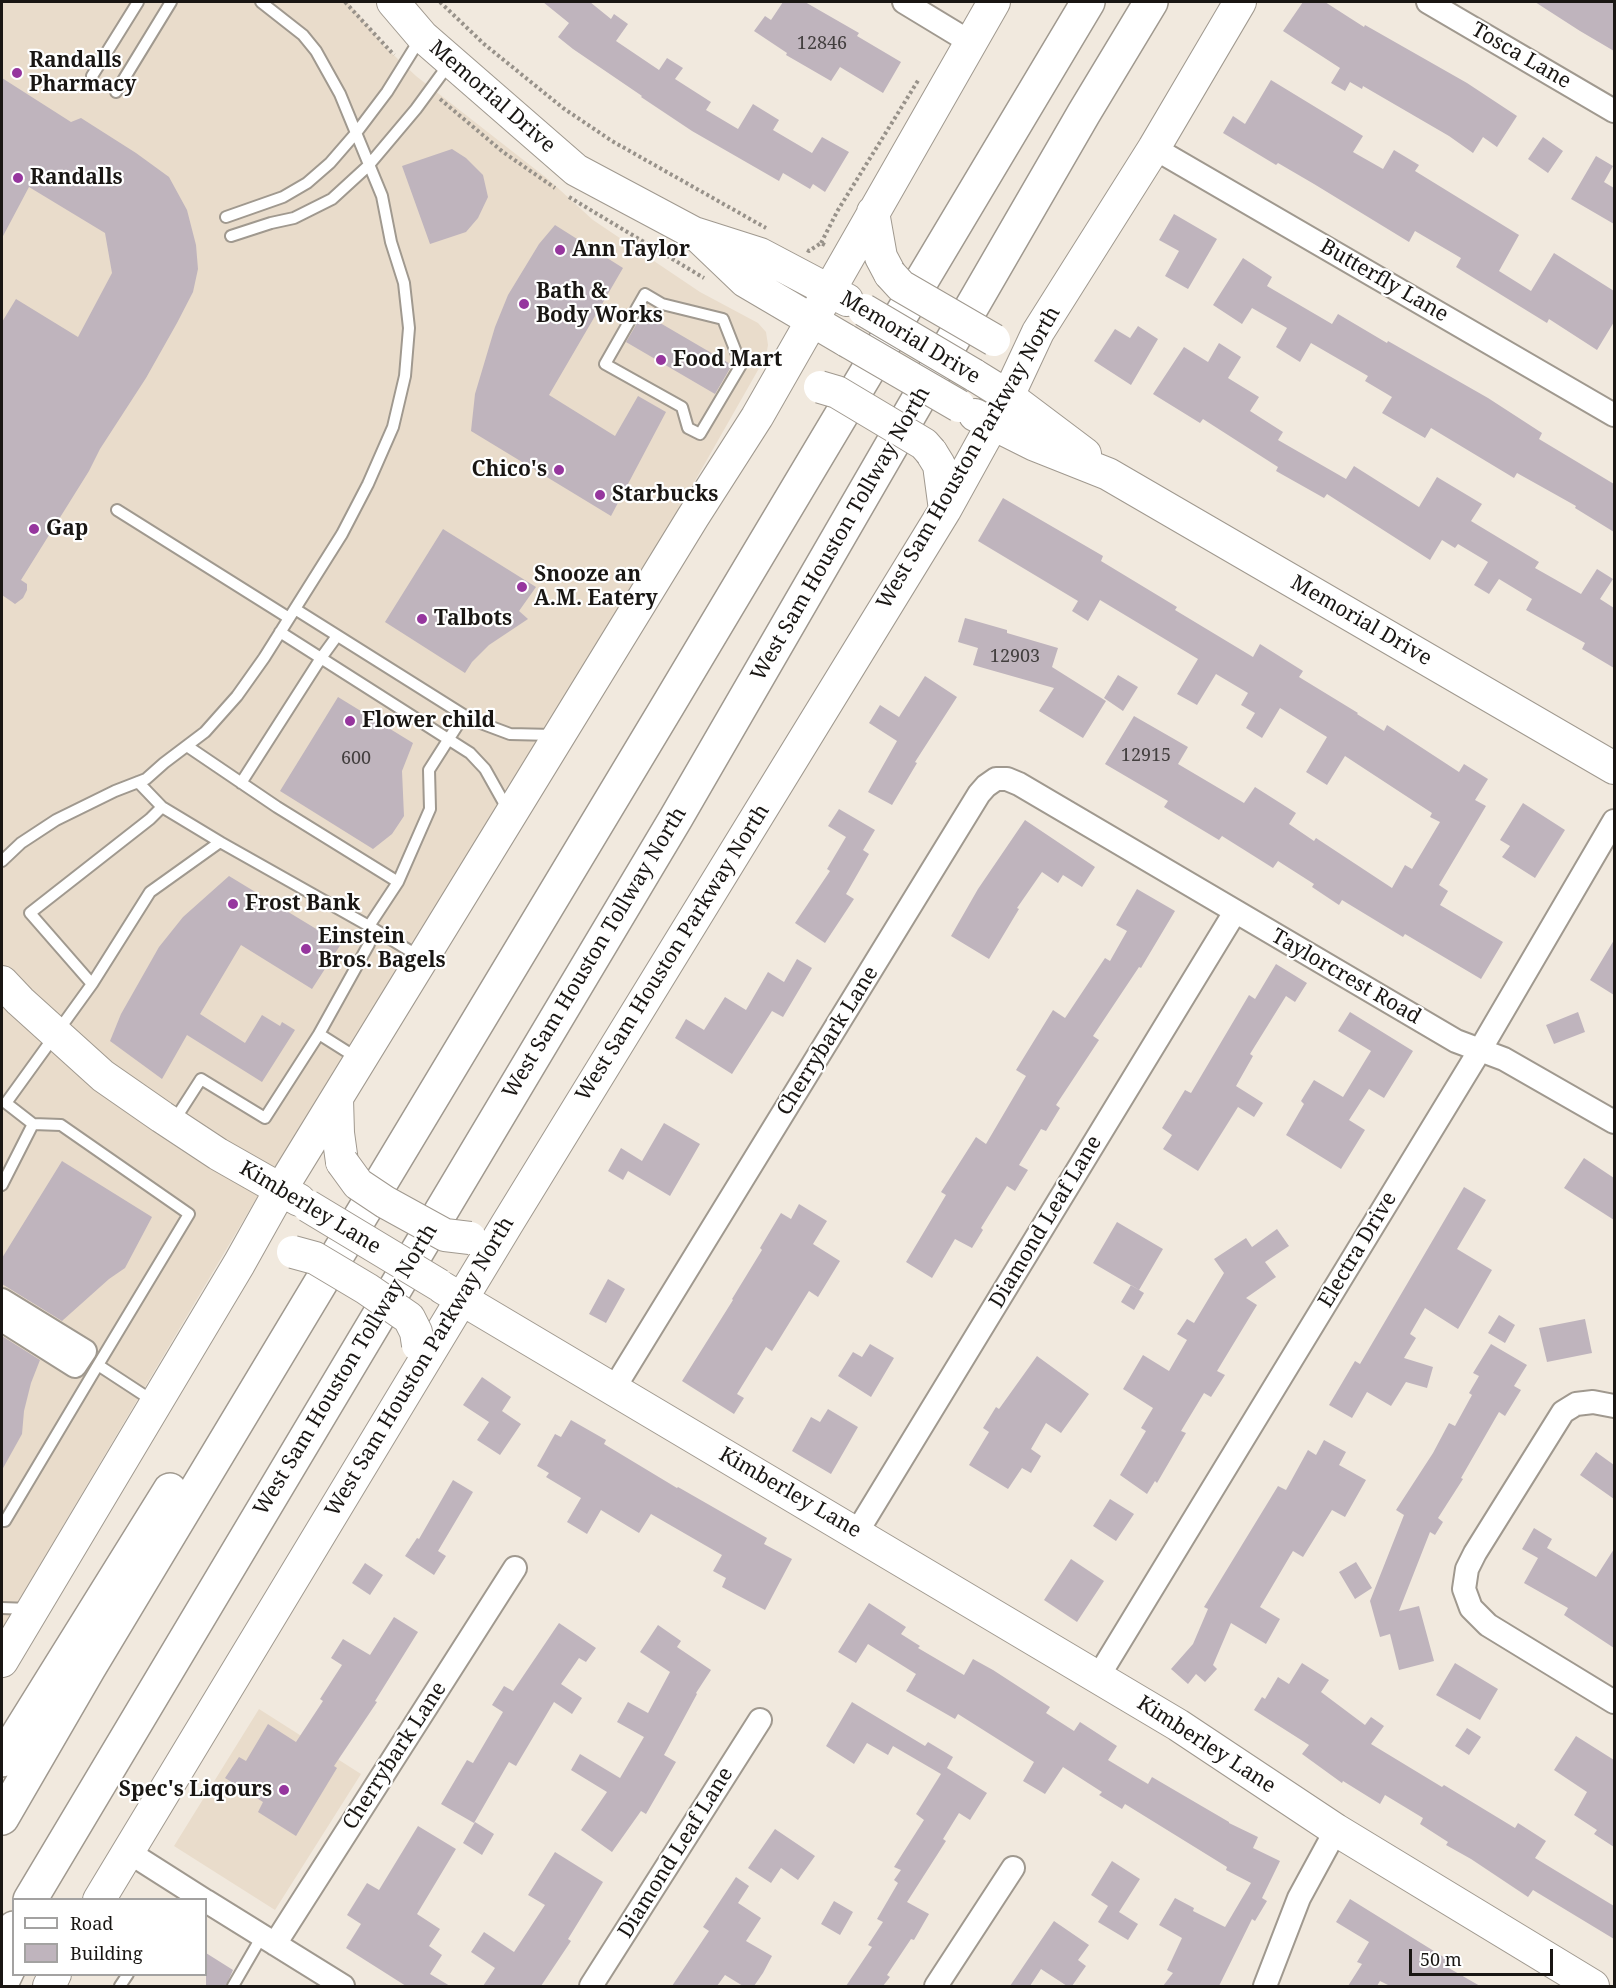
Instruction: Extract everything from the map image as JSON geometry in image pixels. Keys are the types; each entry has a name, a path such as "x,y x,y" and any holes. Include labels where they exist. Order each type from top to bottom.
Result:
{"highway":[{"path":"2,1818 71,1698 1088,2"},
{"name":"West Sam Houston Tollway North","path":"31,1898 676,818 1084,113 1151,2"},
{"path":"2,1760 178,1478 215,1459"},
{"path":"45,1898 142,1713"},
{"path":"2,1948 12,1931"},
{"path":"2,1982 12,1961"}],"main road":[{"name":"Memorial Drive","path":"393,2 422,36 576,170 694,233 760,254 830,290 1008,396 1059,433 1108,474"},
{"path":"2,1660 239,1264 281,1189 757,417 969,42 994,2"},
{"name":"West Sam Houston Parkway North","path":"100,1898 414,1377 450,1292 507,1224 945,510 1008,396 1038,332 1154,148 1240,2"},
{"path":"873,212 881,257 890,274 901,285 994,340 1007,342 1038,332"},
{"name":"Memorial Drive","path":"694,233 745,280 958,406 1035,445 1108,474 1614,768"},
{"path":"757,417 801,389 820,387 837,392 924,444 939,465 945,510"},
{"name":"Kimberley Lane","path":"2,982 103,1076 218,1154 281,1189 613,1390 857,1532 1178,1725 1336,1830 1593,1986"},
{"path":"337,1099 342,1162 358,1184 385,1202 445,1235 470,1238 507,1224"},
{"path":"239,1264 266,1254 293,1252 315,1258 367,1289 409,1318 416,1332 418,1345 414,1377"}],"street":[{"path":"904,2 969,42"},
{"name":"Tosca Lane","path":"1428,2 1614,111"},
{"name":"Butterfly Lane","path":"1154,148 1614,416"},
{"name":"Cherrybark Lane","path":"613,1390 986,786 996,779 1007,779 1083,822"},
{"name":"Electra Drive","path":"1098,1677 1480,1050 1614,820"},
{"name":"Taylorcrest Road","path":"1083,822 1456,1041 1504,1059 1614,1122"},
{"name":"Diamond Leaf Lane","path":"857,1532 1235,912"},
{"path":"4,1311 56,1343"},
{"path":"1614,1406 1593,1402 1576,1404 1563,1412 1467,1569 1464,1589 1472,1608 1488,1625 1614,1702"},
{"name":"Cherrybark Lane","path":"268,1940 515,1568"},
{"name":"Diamond Leaf Lane","path":"591,1986 760,1720"},
{"path":"1265,1986 1299,1898 1336,1830"},
{"path":"127,1851 196,1898"},
{"path":"936,1986 1012,1868"},
{"path":"207,1904 343,1986"}],"lane":[{"path":"92,76 138,2"},
{"path":"116,92 171,2"},
{"path":"2,861 21,843 56,820 115,790 146,779 205,732 237,696 280,633 342,534 368,484 393,427 405,376 409,328 404,283 391,242 382,196 340,94 315,51 303,35 261,2"},
{"path":"226,217 283,196 308,183 330,163 387,92 422,36"},
{"path":"231,236 294,218 332,199 368,165 416,108 451,61"},
{"path":"645,294 662,304 723,319 735,347 741,365 700,434 688,428 682,407 604,364 645,294"},
{"path":"117,510 292,614 337,636 464,715 510,734 559,736"},
{"path":"280,633 450,738 470,753 485,769 511,815"},
{"path":"241,783 337,636"},
{"path":"172,1124 201,1079 265,1118 319,1034 369,944 369,926 398,882 429,809 429,770 464,715"},
{"path":"188,746 241,783 398,882"},
{"path":"138,782 162,807 422,959"},
{"path":"92,984 30,913 150,819 162,807"},
{"path":"2,1521 5,1521 189,1214 61,1125 33,1124 4,1104 92,984 150,892 220,842"},
{"path":"319,1034 361,1060"},
{"path":"2,1185 33,1124"},
{"path":"98,1365 156,1403"},
{"path":"2,1608 33,1609"},
{"path":"233,1986 268,1940"}],"path":[{"path":"440,2 484,44 563,108 612,141 768,229"},
{"path":"799,246 809,251 821,243 838,210 921,75"},
{"path":"821,243 826,246"}],"shaded area":[{"path":"2,2 348,2 383,45 416,76 549,180 593,220 700,292 758,323 766,332 768,345 766,356 671,523 272,1172 2,1629"},
{"path":"259,1709 361,1774 275,1910 174,1846"}],"building":[{"path":"543,2 590,2 611,19 614,14 628,24 616,41 659,70 667,58 683,68 675,79 711,102 706,110 738,129 753,104 779,120 773,130 812,153 822,137 849,152 825,192 813,184 810,189 783,173 779,181 692,131 573,49 558,37 569,23"},
{"path":"783,2 805,2 859,33 857,36 901,62 883,93 840,67 831,81 786,55 787,53 754,31 765,16 771,20"},
{"path":"1303,2 1325,2 1364,27 1365,25 1467,83 1517,116 1497,147 1483,137 1473,153 1449,136 1363,86 1362,89 1350,82 1345,91 1331,83 1340,68 1283,31"},
{"path":"1535,2 1614,2 1614,51 1580,31"},
{"path":"2,78 71,122 81,118 169,177 187,210 196,245 198,269 193,292 177,323 146,378 21,580 27,584 27,590 23,598 15,604 2,595 2,322 16,299 78,337 112,273 105,233 29,187 2,238"},
{"path":"1271,80 1363,136 1353,152 1383,169 1394,150 1419,165 1415,171 1519,235 1499,271 1531,291 1554,253 1614,291 1614,322 1597,350 1549,319 1547,323 1456,267 1461,258 1415,231 1409,242 1314,184 1278,163 1276,165 1223,133 1233,116 1245,124"},
{"path":"1543,137 1563,151 1548,173 1528,159"},
{"path":"452,149 466,158 483,175 488,197 478,218 466,232 430,244 402,166"},
{"path":"1596,156 1613,166 1604,182 1614,188 1614,224 1571,199"},
{"path":"1174,214 1217,239 1188,289 1165,276 1179,251 1159,240"},
{"path":"555,225 623,268 549,395 615,436 638,396 666,412 611,516 471,431 475,394 495,327 508,295 539,244"},
{"path":"1243,258 1272,277 1267,286 1332,324 1338,314 1488,398 1542,433 1539,439 1614,484 1614,532 1575,508 1576,506 1517,473 1514,478 1431,428 1425,438 1382,413 1392,397 1365,381 1368,376 1311,343 1300,362 1276,347 1287,328 1252,308 1242,324 1213,305"},
{"path":"643,313 732,365 715,394 626,342"},
{"path":"1138,326 1158,339 1131,385 1094,361 1115,329 1130,338"},
{"path":"1219,343 1241,357 1228,378 1259,397 1250,411 1283,432 1278,440 1346,479 1354,466 1419,507 1437,477 1482,504 1471,521 1539,562 1535,568 1581,594 1597,569 1613,579 1600,599 1614,608 1614,668 1582,649 1585,643 1526,610 1532,599 1499,579 1489,594 1474,585 1488,562 1458,544 1455,548 1442,540 1430,560 1327,494 1324,498 1276,471 1278,467 1203,419 1200,423 1153,394 1184,347 1208,362"},
{"path":"1003,498 1103,556 1101,561 1177,607 1175,610 1253,657 1260,644 1303,671 1299,677 1384,731 1387,725 1459,772 1464,764 1488,779 1475,800 1486,806 1439,885 1448,891 1440,905 1503,942 1481,979 1405,934 1403,937 1342,900 1339,905 1312,887 1314,884 1278,861 1273,868 1222,836 1219,840 1164,807 1168,801 1105,764 1134,716 1188,747 1178,764 1244,803 1255,787 1296,813 1289,824 1314,841 1316,838 1392,888 1405,865 1412,869 1440,822 1430,817 1432,813 1345,756 1327,785 1306,772 1327,737 1280,708 1262,738 1246,728 1255,713 1241,705 1248,693 1216,674 1197,705 1177,694 1198,659 1100,600 1088,621 1072,611 1078,601 978,541"},
{"path":"443,529 536,587 519,611 528,619 489,645 472,662 465,673 385,622"},
{"path":"965,618 1058,648 1052,667 1106,701 1083,738 1039,711 1054,688 973,665 978,648 958,642"},
{"path":"1118,675 1138,687 1123,711 1104,698"},
{"path":"925,676 957,697 915,762 917,763 892,805 868,792 897,741 869,723 880,705 899,717"},
{"path":"338,697 413,743 402,771 404,816 392,834 373,849 280,791"},
{"path":"1523,803 1565,830 1535,878 1502,857 1510,846 1500,840"},
{"path":"839,809 875,830 863,850 869,854 846,894 854,899 825,943 795,923 830,871 827,869 846,837 828,826"},
{"path":"1025,820 1095,867 1082,887 1063,875 1058,883 1042,872 1017,908 1019,909 989,959 951,936 978,889"},
{"path":"229,876 341,944 312,989 241,945 200,1014 245,1043 262,1015 280,1026 282,1022 295,1030 262,1082 187,1035 162,1079 110,1041 121,1014 159,947 183,917"},
{"path":"1137,889 1175,911 1141,968 1139,967 1093,1036 1099,1040 1056,1105 1060,1108 1046,1131 1041,1129 1019,1165 1028,1170 1015,1191 1007,1186 981,1228 983,1230 972,1248 955,1239 932,1278 906,1262 946,1195 941,1192 976,1137 986,1144 1026,1076 1016,1070 1053,1010 1065,1018 1105,958 1110,961 1127,931 1116,925"},
{"path":"1614,940 1614,995 1590,980"},
{"path":"797,959 812,968 783,1017 772,1011 732,1074 675,1038 686,1019 704,1030 725,997 746,1010 768,972 784,982"},
{"path":"1276,964 1307,983 1295,1002 1286,996 1250,1054 1253,1056 1236,1086 1263,1103 1254,1117 1238,1107 1198,1171 1163,1149 1172,1135 1162,1128 1185,1090 1191,1093 1249,995 1255,999"},
{"path":"1350,1012 1413,1051 1384,1098 1369,1089 1349,1120 1365,1130 1341,1169 1286,1135 1304,1104 1301,1101 1314,1080 1343,1097 1371,1051 1338,1031"},
{"path":"1578,1012 1585,1032 1554,1044 1546,1025"},
{"path":"664,1123 700,1144 670,1196 628,1171 623,1180 608,1171 621,1148 642,1161"},
{"path":"1584,1158 1614,1178 1614,1220 1564,1188"},
{"path":"62,1161 152,1217 125,1268 109,1279 62,1321 2,1284 2,1258"},
{"path":"1464,1187 1486,1200 1457,1249 1492,1270 1458,1329 1425,1308 1410,1334 1416,1338 1404,1358 1433,1367 1427,1388 1406,1382 1391,1406 1367,1392 1352,1418 1329,1405 1355,1361 1360,1364"},
{"path":"799,1204 827,1221 813,1244 840,1261 818,1297 809,1291 772,1351 766,1347 737,1394 744,1398 734,1414 682,1381 733,1300 781,1213 791,1219"},
{"path":"1117,1222 1163,1249 1139,1290 1093,1263"},
{"path":"1277,1229 1289,1246 1265,1262 1276,1277 1246,1298 1257,1305 1217,1371 1225,1375 1211,1397 1204,1393 1181,1431 1186,1433 1157,1483 1155,1481 1147,1494 1120,1475 1146,1431 1141,1428 1153,1408 1123,1389 1143,1355 1169,1371 1187,1340 1177,1334 1187,1319 1194,1323 1224,1273 1214,1259 1246,1238 1252,1247"},
{"path":"608,1279 625,1289 606,1323 589,1314"},
{"path":"1131,1285 1144,1293 1134,1310 1121,1302"},
{"path":"1499,1315 1515,1325 1505,1343 1488,1333"},
{"path":"1585,1319 1592,1353 1547,1362 1539,1328"},
{"path":"2,1336 40,1360 24,1411 22,1434 2,1470"},
{"path":"870,1344 894,1358 871,1397 838,1376 853,1352 862,1357"},
{"path":"1491,1344 1527,1365 1514,1386 1521,1390 1505,1416 1499,1412 1461,1478 1463,1479 1438,1518 1443,1522 1435,1535 1430,1532 1399,1611 1419,1606 1434,1661 1399,1670 1390,1634 1380,1637 1370,1601 1404,1515 1396,1510 1433,1453 1449,1423 1455,1426 1472,1395 1469,1393 1479,1376 1473,1373"},
{"path":"1037,1356 1089,1394 1061,1433 1046,1423 1031,1449 1041,1456 1031,1473 1022,1468 1008,1489 969,1465 989,1432 983,1428 996,1407 999,1409"},
{"path":"482,1377 511,1397 502,1411 521,1424 500,1455 477,1440 489,1422 463,1405"},
{"path":"828,1409 858,1427 831,1474 792,1451 811,1417 820,1422"},
{"path":"571,1420 606,1440 604,1444 677,1488 767,1538 764,1544 792,1559 765,1610 722,1587 726,1578 713,1571 722,1555 651,1514 639,1533 601,1510 587,1534 567,1522 581,1498 546,1477 549,1473 537,1466 555,1434 561,1437"},
{"path":"1324,1440 1346,1452 1339,1465 1366,1480 1345,1517 1332,1510 1303,1557 1293,1551 1260,1607 1280,1619 1266,1644 1231,1623 1213,1665 1217,1669 1205,1682 1196,1674 1188,1684 1171,1669 1193,1644 1208,1609 1204,1607 1278,1486 1286,1490 1308,1450 1316,1455"},
{"path":"1596,1452 1614,1465 1614,1499 1580,1475"},
{"path":"453,1480 473,1492 438,1551 446,1556 434,1575 405,1556 417,1538 419,1539"},
{"path":"1110,1499 1134,1514 1116,1541 1093,1526"},
{"path":"1534,1528 1552,1539 1547,1548 1596,1577 1614,1549 1614,1648 1564,1615 1568,1608 1524,1583 1538,1558 1522,1549"},
{"path":"1071,1559 1104,1581 1077,1622 1044,1600"},
{"path":"1356,1562 1372,1588 1355,1599 1339,1572"},
{"path":"365,1563 383,1575 370,1595 352,1583"},
{"path":"869,1603 906,1627 901,1634 920,1646 918,1648 964,1675 973,1659 993,1670 1050,1707 1046,1713 1074,1731 1080,1722 1117,1746 1108,1760 1148,1784 1152,1777 1229,1823 1258,1837 1253,1848 1280,1861 1262,1898 1267,1901 1255,1921 1252,1919 1219,1986 1163,1986 1173,1973 1167,1970 1182,1938 1159,1925 1175,1898 1194,1908 1193,1911 1225,1927 1251,1883 1226,1870 1227,1867 1125,1804 1122,1809 1099,1795 1102,1792 1063,1767 1045,1794 1023,1781 1034,1762 958,1714 955,1719 906,1691 916,1674 868,1644 856,1663 838,1652"},
{"path":"394,1617 418,1632 375,1701 377,1702 334,1766 337,1768 296,1836 258,1812 263,1802 225,1778 239,1757 246,1761 268,1724 296,1742 323,1701 320,1699 342,1665 331,1658 343,1639 370,1655"},
{"path":"559,1623 596,1648 586,1662 579,1658 561,1684 582,1698 572,1714 554,1702 516,1766 509,1762 474,1823 441,1804 467,1760 473,1763 503,1712 492,1705 504,1686 513,1691"},
{"path":"658,1625 681,1641 677,1647 711,1670 696,1693 664,1755 676,1762 646,1814 641,1811 612,1852 581,1830 607,1792 571,1770 580,1754 620,1778 644,1737 617,1722 628,1702 648,1713 670,1672 640,1652"},
{"path":"1302,1663 1329,1680 1321,1692 1365,1725 1371,1717 1384,1726 1371,1744 1515,1828 1518,1823 1546,1841 1535,1858 1614,1906 1614,1939 1533,1890 1528,1897 1446,1845 1448,1842 1420,1824 1423,1818 1385,1795 1380,1804 1343,1781 1342,1783 1302,1754 1309,1745 1254,1710 1262,1697 1265,1699 1278,1677 1289,1684"},
{"path":"1455,1663 1498,1689 1480,1720 1436,1695"},
{"path":"852,1702 925,1746 928,1742 953,1757 947,1768 987,1793 970,1820 959,1813 943,1839 946,1841 907,1902 929,1914 914,1940 911,1939 887,1975 890,1977 883,1986 846,1986 872,1947 868,1945 883,1922 877,1919 898,1883 894,1880 901,1870 894,1867 924,1820 916,1814 941,1774 893,1746 888,1755 867,1743 854,1764 826,1746"},
{"path":"1467,1728 1481,1737 1469,1755 1455,1746"},
{"path":"1576,1736 1614,1760 1614,1847 1594,1834 1597,1830 1574,1815 1587,1792 1554,1770"},
{"path":"475,1822 494,1834 482,1855 463,1843"},
{"path":"418,1826 456,1849 417,1914 440,1929 429,1946 442,1955 430,1974 450,1986 406,1986 346,1948 361,1924 347,1915 367,1883 379,1890"},
{"path":"775,1829 815,1856 798,1880 781,1868 771,1883 748,1868"},
{"path":"555,1852 603,1882 568,1939 571,1941 541,1986 483,1986 495,1968 471,1952 484,1932 514,1952 545,1905 528,1895"},
{"path":"1112,1861 1140,1879 1119,1912 1138,1924 1128,1940 1098,1922 1108,1906 1091,1895"},
{"path":"736,1877 749,1886 738,1903 761,1918 746,1941 772,1956 763,1973 754,1986 743,1986 725,1975 717,1986 672,1986 709,1931 703,1927"},
{"path":"1350,1899 1450,1961 1447,1967 1480,1986 1390,1986 1380,1981 1377,1986 1348,1986 1362,1964 1357,1962 1369,1942 1336,1922"},
{"path":"834,1901 853,1912 840,1935 821,1924"},
{"path":"1054,1921 1089,1945 1078,1960 1086,1966 1072,1986 1067,1986 1041,1969 1030,1986 1010,1986"},
{"path":"207,1954 233,1970 226,1986 206,1986"}],"place":[{"name":"Randalls Pharmacy","path":"17,73"},
{"name":"Randalls","path":"18,178"},
{"name":"Ann Taylor","path":"560,250"},
{"name":"Bath & Body Works","path":"524,304"},
{"name":"Food Mart","path":"661,360"},
{"name":"Chico's","path":"559,470"},
{"name":"Starbucks","path":"600,495"},
{"name":"Gap","path":"34,529"},
{"name":"Snooze an A.M. Eatery","path":"522,587"},
{"name":"Talbots","path":"422,619"},
{"name":"Flower child","path":"350,721"},
{"name":"Frost Bank","path":"233,904"},
{"name":"Einstein Bros. Bagels","path":"306,949"},
{"name":"Spec's Liqours","path":"284,1790"}]}
